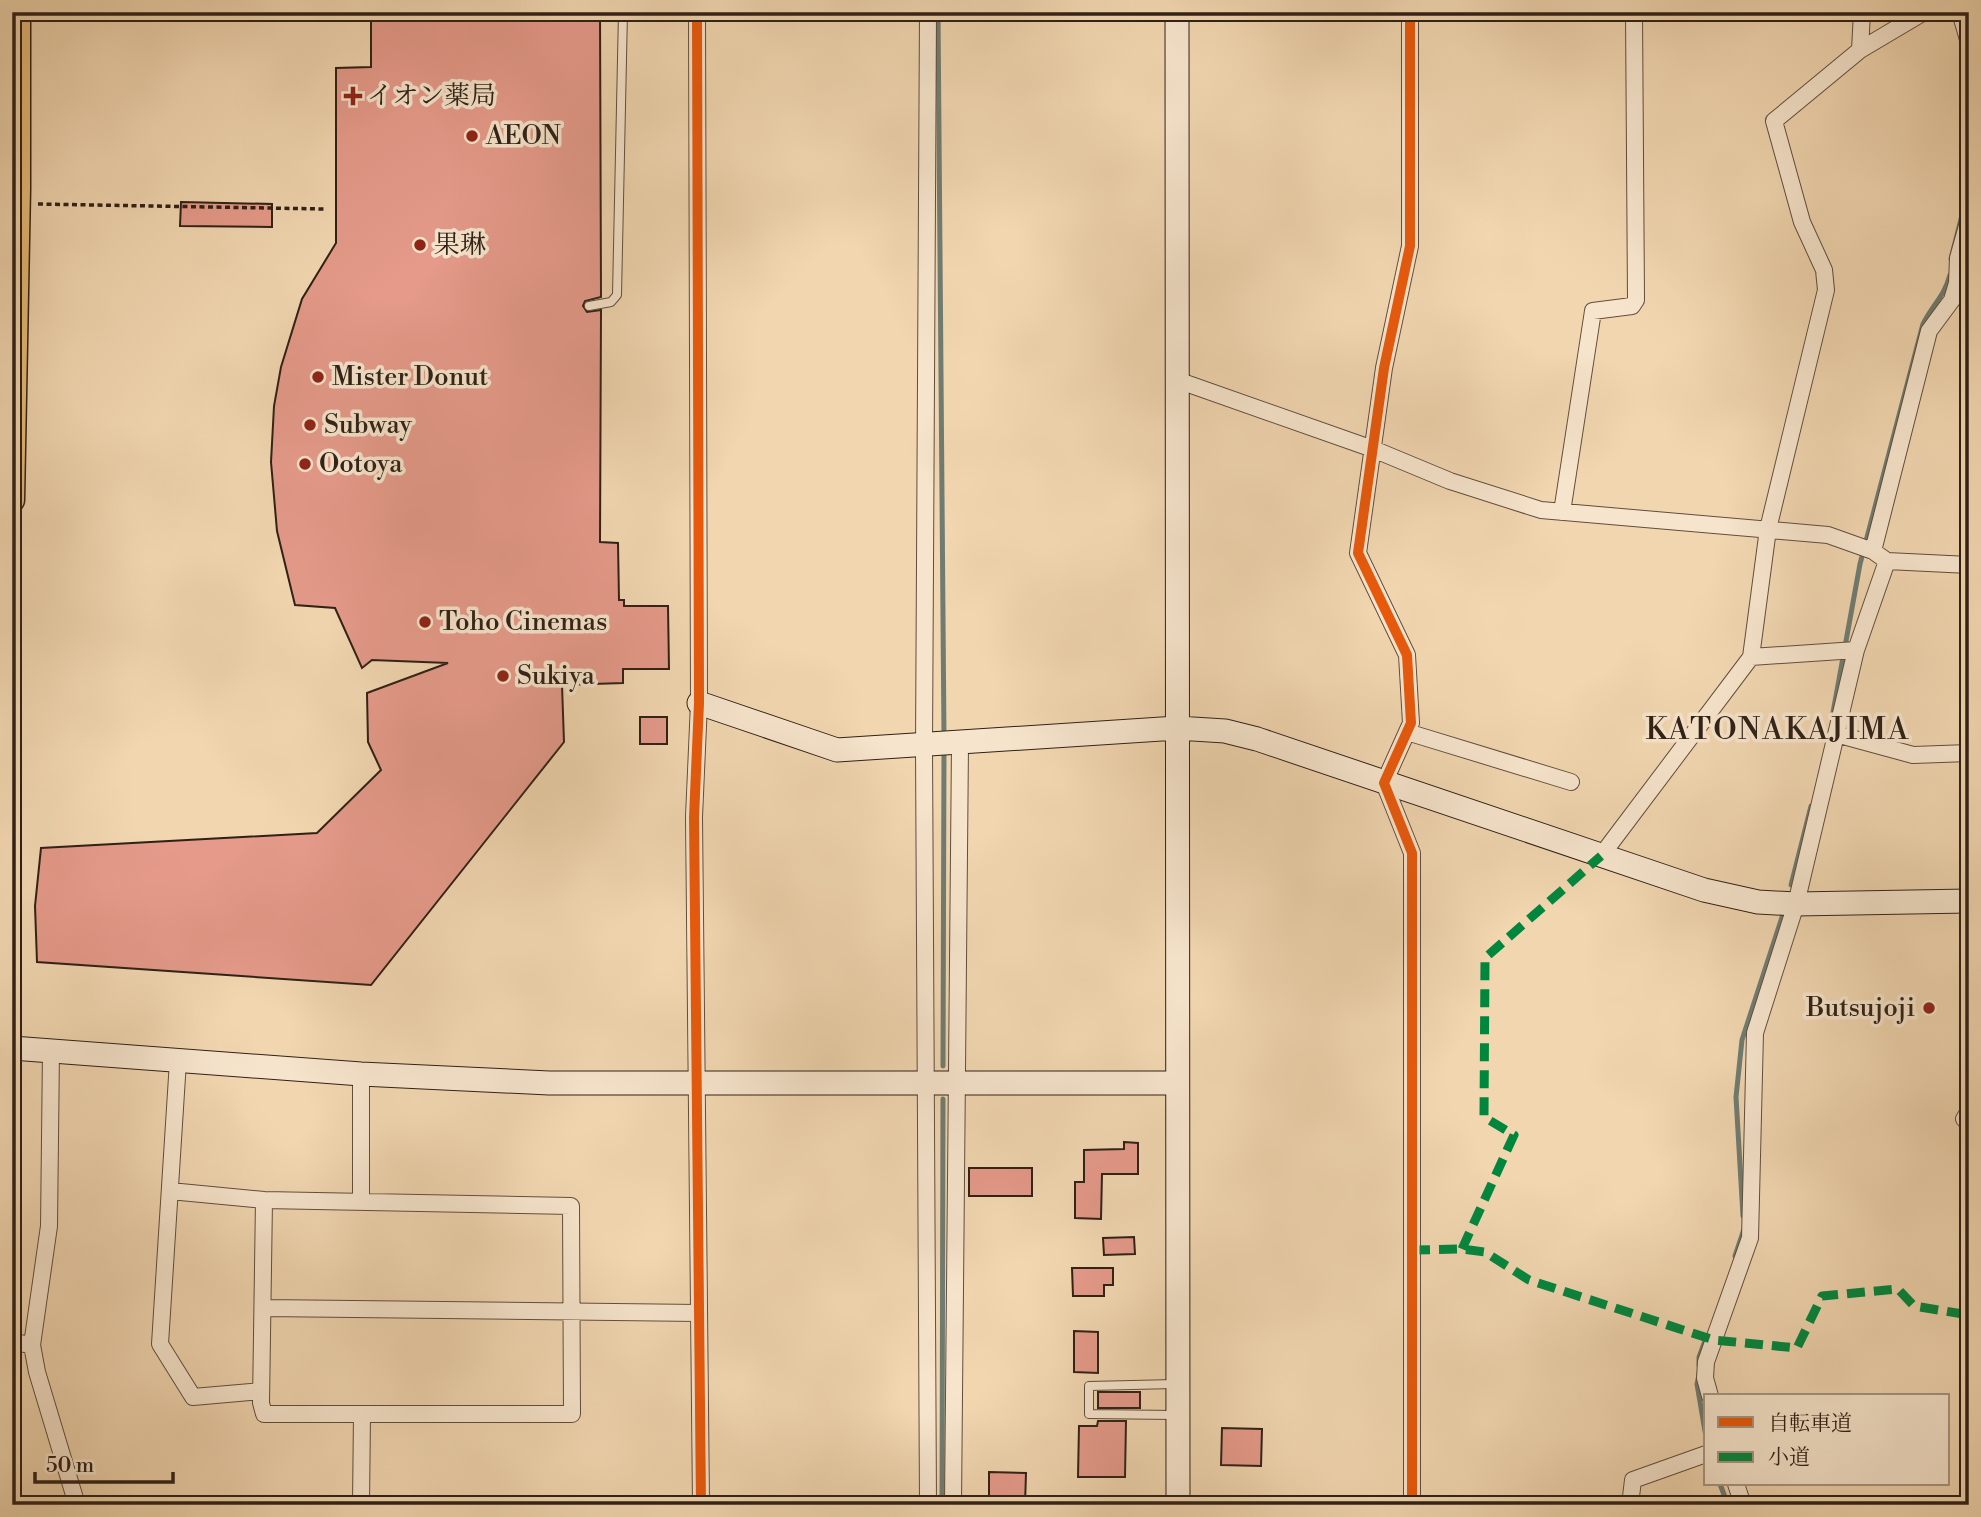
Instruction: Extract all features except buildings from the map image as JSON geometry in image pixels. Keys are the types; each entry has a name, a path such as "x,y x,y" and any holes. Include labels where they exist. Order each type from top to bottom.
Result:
{"main road":[{"path":"13,494 18,12"}],"street":[{"path":"697,12 699,703 694,817 701,1505"},
{"path":"928,12 924,747 928,1083 928,1505"},
{"path":"1177,12 1178,1505"},
{"path":"1410,12 1410,246 1384,368 1358,553 1408,655 1411,723 1384,783 1412,853 1412,1505"},
{"path":"1562,512 1593,312 1632,306 1636,300 1634,12"},
{"path":"1860,50 1862,12"},
{"path":"1601,856 1751,657 1768,528 1826,290 1824,270 1802,222 1774,121 1860,50 1924,12"},
{"path":"1960,12 1969,43"},
{"path":"1873,551 1929,331 1952,300 1957,283 1958,258 1969,219"},
{"path":"1177,380 1373,449 1450,481 1542,510 1828,535 1873,551 1887,561 1969,565"},
{"path":"1709,1394 1705,1378 1706,1362 1750,1238 1755,1033 1796,904 1856,650 1887,561"},
{"path":"1751,657 1856,650"},
{"path":"699,703 837,750 924,747 1177,727 1225,731 1257,739 1704,890 1758,902 1796,904 1969,901"},
{"path":"1407,732 1571,782"},
{"path":"1836,734 1913,755 1969,753"},
{"path":"953,1505 960,744"},
{"path":"12,1048 361,1074 549,1083 1177,1083"},
{"path":"51,1051 49,1226 32,1345 37,1372 78,1505"},
{"path":"178,1061 160,1344 192,1397 261,1391"},
{"path":"361,1074 361,1202"},
{"path":"170,1191 264,1200 571,1206 572,1414 264,1414 261,1391 264,1200"},
{"path":"264,1308 699,1313"},
{"path":"12,1342 32,1345"},
{"path":"361,1505 362,1414"},
{"path":"1630,1505 1633,1480 1704,1455"},
{"path":"1737,1486 1743,1505"}],"lane":[{"path":"589,306 611,302 617,295 623,12"},
{"path":"1178,1384 1089,1386 1089,1414 1178,1415"}],"path":[{"path":"29,204 324,209"}],"waterway":[{"path":"938,12 944,737"},
{"path":"1962,42 1969,69"},
{"path":"1951,259 1969,187"},
{"path":"1832,718 1860,564 1923,324 1945,289 1950,275"},
{"path":"943,1066 944,750"},
{"path":"1791,885 1811,806"},
{"path":"1743,1216 1736,1097 1742,1040 1783,914"},
{"path":"942,1505 943,1099"},
{"path":"1735,1256 1744,1229"},
{"path":"1699,1365 1706,1338"},
{"path":"1699,1375 1697,1384 1704,1425"},
{"path":"1721,1486 1728,1505"}],"marked path":[{"path":"1462,1249 1514,1135 1484,1117 1485,958 1601,856"},
{"path":"1412,1250 1462,1249 1485,1252 1529,1280 1714,1340 1797,1348 1822,1296 1898,1289 1914,1306 1969,1315"}],"cycle path":[{"path":"697,12 699,703 694,817 701,1505"},
{"path":"1410,12 1410,246 1384,368 1358,553 1407,655 1411,723 1384,783 1412,853 1412,1505"}],"place":[{"name":"イオン薬局","path":"353,96"},
{"name":"AEON","path":"472,136"},
{"name":"果琳","path":"420,245"},
{"name":"Mister Donut","path":"318,377"},
{"name":"Subway","path":"310,425"},
{"name":"Ootoya","path":"305,464"},
{"name":"Toho Cinemas","path":"425,622"},
{"name":"Sukiya","path":"503,676"},
{"name":"Butsujoji","path":"1929,1008"}],"district":[{"name":"KATONAKAJIMA","path":"1778,730"}]}
